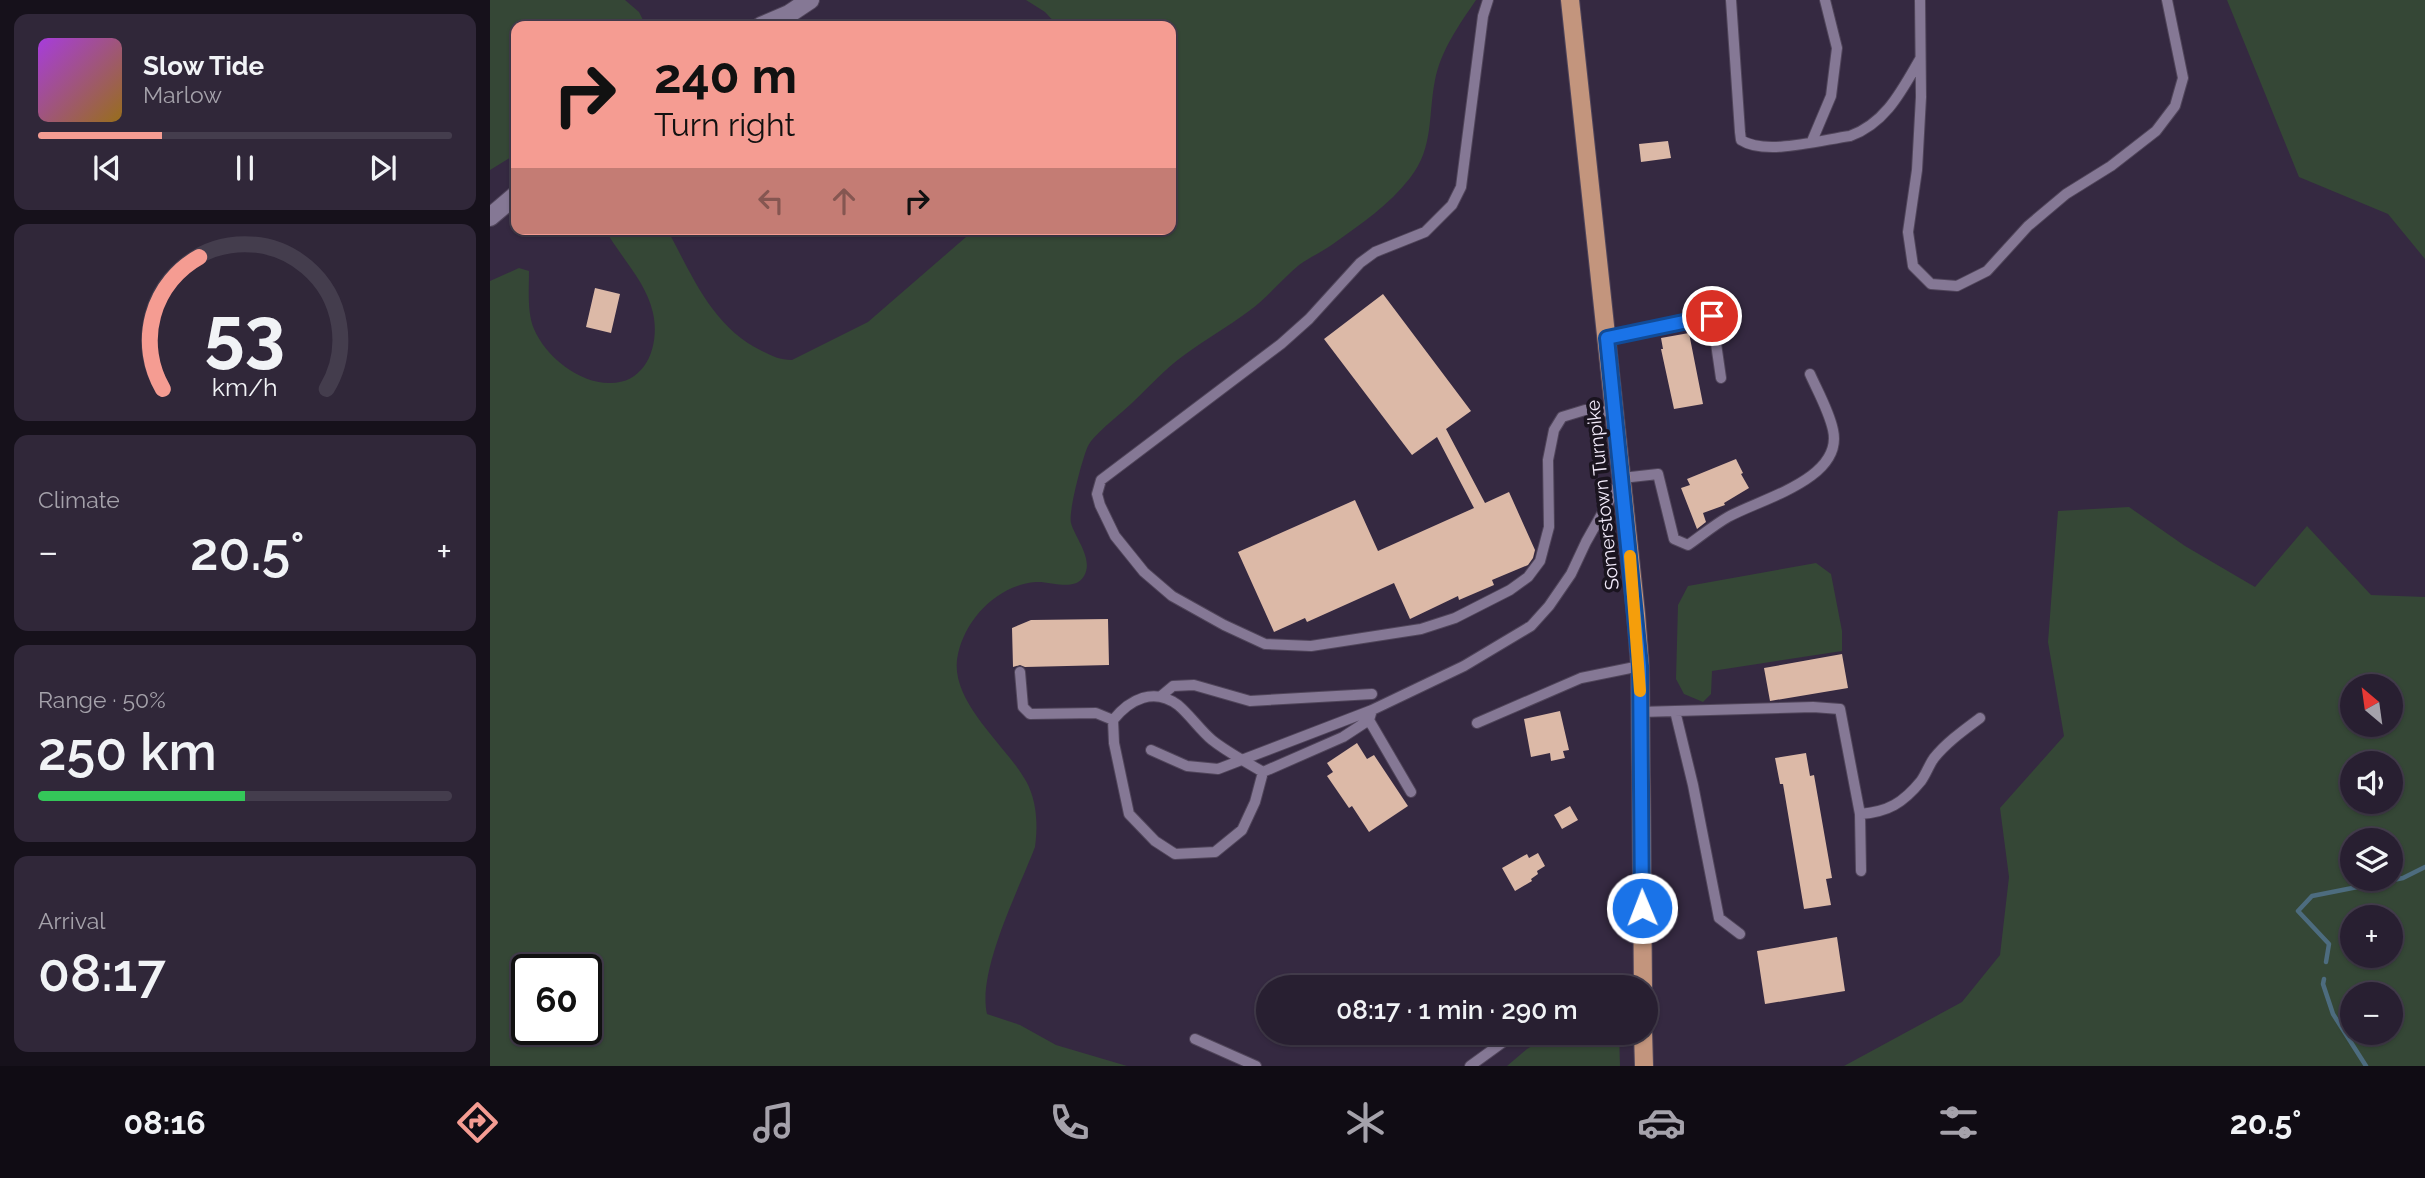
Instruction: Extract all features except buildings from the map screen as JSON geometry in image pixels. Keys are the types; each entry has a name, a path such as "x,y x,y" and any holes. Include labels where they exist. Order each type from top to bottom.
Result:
{"main road":[{"name":"Somerstown Turnpike","path":"1570,0 1640,666 1643,975"},
{"path":"1643,1045 1644,1066"}],"street":[{"path":"773,21 810,0"},
{"path":"490,217 511,199"}],"lane":[{"path":"1488,0 1483,16 1461,187 1452,205 1425,232 1375,252 1360,263 1309,319 1281,344 1101,480 1097,494 1100,505 1115,536 1144,572 1172,596 1265,644 1311,646 1422,629 1455,618 1510,590 1528,577 1540,561 1549,527 1548,460 1554,430 1562,417 1584,410 1615,412"},
{"path":"1731,0 1741,140 1750,146 1771,147 1850,136 1873,125 1893,104 1920,59"},
{"path":"1812,141 1831,96 1837,48 1825,0"},
{"path":"1920,0 1921,97 1917,170 1908,232 1913,266 1931,284 1957,286 1987,271 2028,226 2066,194 2111,166 2156,131 2175,106 2182,78 2167,0"},
{"path":"1607,338 1712,316 1721,378"},
{"path":"1151,750 1187,766 1218,769 1371,715 1464,666 1531,626 1549,606 1570,574 1622,478 1658,474 1674,539 1688,545 1728,517 1814,474 1831,457 1834,432 1811,374"},
{"path":"1478,723 1581,678 1640,666"},
{"path":"1020,672 1023,707 1030,714 1096,713 1113,720"},
{"path":"1161,696 1173,686 1194,685 1250,701 1372,694"},
{"path":"1161,696 1178,706 1213,741 1263,772 1255,802 1242,830 1215,852 1175,854 1155,841 1129,814 1114,743 1113,720 1123,707 1143,697 1161,696"},
{"path":"1640,712 1813,707 1840,709 1860,814 1861,871"},
{"path":"1675,711 1693,785 1719,918 1740,934"},
{"path":"1263,772 1343,737 1371,715"},
{"path":"1371,715 1411,792"},
{"path":"1860,814 1882,812 1902,801 1921,781 1934,758 1953,738 1980,718"},
{"path":"1195,1039 1256,1066"},
{"path":"1470,1066 1499,1045"}],"green space":[{"path":"490,0 625,0 639,12 644,21 511,21 511,157 490,170"},
{"path":"1026,0 1476,0 1451,38 1442,58 1435,80 1427,143 1418,167 1410,178 1374,214 1299,265 1256,306 1176,361 1096,435 1088,446 1083,461 1071,517 1087,563 1084,576 1075,584 1036,582 1009,589 976,616 962,641 957,671 961,688 980,721 1026,781 1036,822 1035,847 1001,930 988,976 987,1014 1020,1025 1056,1045 1127,1066 490,1066 490,281 519,268 529,271 530,316 539,339 555,358 575,373 598,382 609,383 622,382 641,369 652,349 655,325 645,290 609,235 670,235 705,298 730,328 762,351 792,360 868,322 965,235 1176,235 1176,21 1053,21"},
{"path":"2227,0 2425,0 2425,259 2388,214 2299,177"},
{"path":"2129,507 2185,546 2255,587 2307,526 2371,595 2425,597 2425,1066 1844,1066 1962,1002 2000,955 2009,877 2000,808 2064,736 2048,642 2058,511"},
{"path":"1816,563 1831,574 1842,631 1842,651 1712,671 1711,694 1703,702 1684,694 1676,679 1678,605 1688,586"},
{"path":"1534,1045 1619,1045 1620,1066 1507,1066"}],"waterway":[{"path":"2326,962 2329,944 2298,911 2312,896 2403,878 2425,867"},
{"path":"2324,979 2323,984 2333,1014 2366,1066"}],"slow traffic":[{"path":"1630,556 1640,691"}],"route":[{"path":"1642,908 1640,666 1607,338 1712,316"}]}
